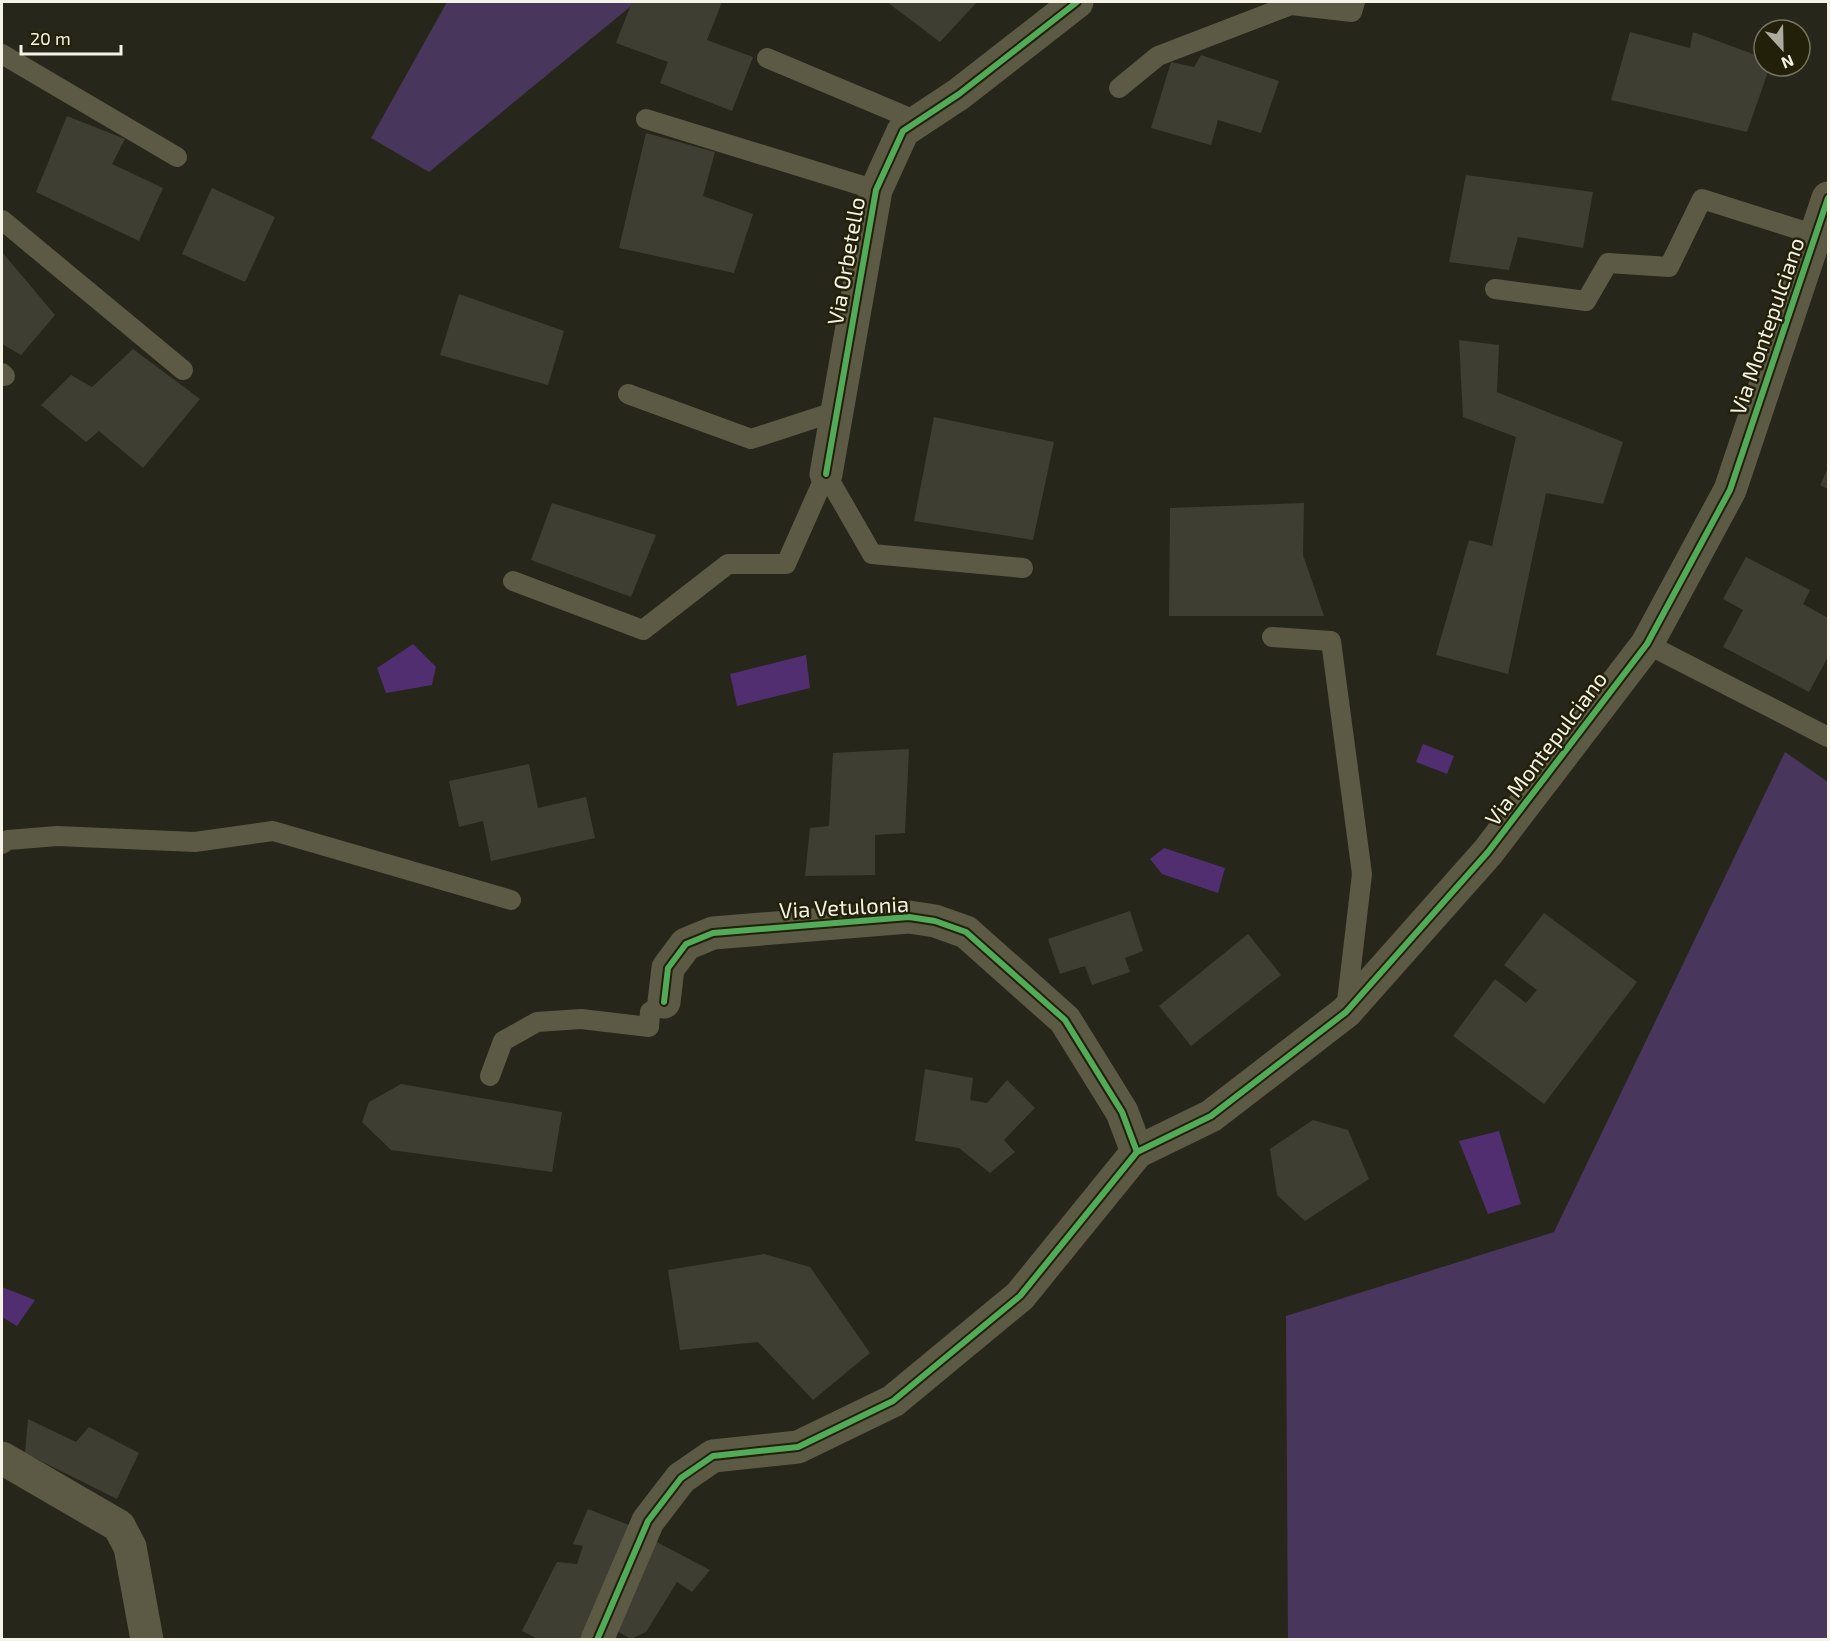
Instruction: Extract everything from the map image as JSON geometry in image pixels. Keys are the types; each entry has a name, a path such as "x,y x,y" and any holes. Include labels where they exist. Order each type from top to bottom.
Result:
{"street":[{"name":"Via Orbetello","path":"826,474 876,190 903,131 959,94 1077,2"},
{"name":"Via Montepulciano","path":"597,1640 648,1521 681,1478 713,1456 798,1447 893,1401 1020,1296 1137,1152 1211,1116 1346,1012 1488,852 1647,644 1730,490 1828,198"},
{"name":"Via Vetulonia","path":"664,1002 668,968 686,944 712,933 909,917 935,921 966,932 1065,1020 1122,1112 1137,1152"},
{"path":"2,1458 119,1526 130,1547 147,1640"}],"lane":[{"path":"1119,88 1158,56 1291,5 1352,12 1355,2"},
{"path":"2,54 177,157"},
{"path":"767,58 917,121"},
{"path":"646,119 876,190"},
{"path":"1496,289 1586,301 1608,263 1669,267 1702,199 1816,235"},
{"path":"2,220 183,370"},
{"path":"628,394 752,439 837,411"},
{"path":"826,474 872,554 1023,568"},
{"path":"513,581 643,630 728,564 786,564 826,474"},
{"path":"1272,637 1331,641 1362,874 1346,1012"},
{"path":"1647,644 1828,737"},
{"path":"2,844 8,840 57,836 195,842 273,831 511,900"},
{"path":"490,1076 503,1041 537,1022 581,1019 649,1027 650,1012 664,1002"}],"shaded area":[{"path":"447,2 636,2 429,172 371,138"},
{"path":"413,644 436,667 432,685 386,693 377,668"},
{"path":"806,655 810,688 737,706 730,674"},
{"path":"1423,744 1454,756 1447,774 1416,762"},
{"path":"1785,752 1828,782 1828,1639 1288,1639 1286,1316 1554,1232"},
{"path":"1164,848 1225,868 1218,893 1162,874 1150,859"},
{"path":"1499,1131 1521,1204 1488,1214 1459,1141"},
{"path":"2,1287 35,1300 17,1326 2,1317"}],"building":[{"path":"632,2 722,2 707,40 753,57 732,111 660,83 668,62 616,43"},
{"path":"887,2 977,2 940,42"},
{"path":"1630,32 1690,48 1693,32 1752,54 1752,78 1766,78 1747,132 1611,100"},
{"path":"1201,55 1279,81 1261,133 1218,120 1211,145 1151,128 1171,62 1194,67"},
{"path":"67,116 125,139 112,164 163,188 139,241 36,192"},
{"path":"646,133 715,152 703,196 753,214 734,273 619,248"},
{"path":"1466,175 1593,192 1583,248 1518,237 1509,270 1449,262"},
{"path":"212,188 275,217 245,282 182,254"},
{"path":"2,252 55,315 21,355 2,344"},
{"path":"459,294 564,331 548,385 440,355"},
{"path":"1459,340 1499,345 1497,392 1623,442 1603,504 1546,493 1508,674 1436,655 1469,540 1492,546 1516,437 1463,417"},
{"path":"133,349 200,399 143,468 99,431 86,442 41,405 71,375 92,387"},
{"path":"934,417 1054,442 1033,540 914,521"},
{"path":"1828,468 1828,489 1820,485"},
{"path":"552,503 656,535 631,597 531,560"},
{"path":"1304,503 1303,555 1324,616 1169,616 1170,508"},
{"path":"1746,557 1810,590 1803,604 1828,618 1828,657 1809,692 1723,647 1743,610 1723,599"},
{"path":"909,749 905,833 875,835 875,875 805,876 810,828 829,826 833,753"},
{"path":"529,764 538,808 586,797 595,838 491,861 483,821 459,827 449,781"},
{"path":"1130,911 1143,951 1125,958 1130,972 1092,985 1085,966 1060,974 1048,939"},
{"path":"1544,913 1637,982 1544,1104 1453,1036 1495,979 1526,1003 1537,990 1504,965"},
{"path":"1248,934 1281,975 1191,1046 1159,1006"},
{"path":"925,1069 973,1078 970,1100 987,1103 1007,1080 1035,1108 1004,1140 1015,1152 990,1173 959,1148 915,1141"},
{"path":"401,1084 562,1112 552,1172 391,1150 362,1122 369,1102"},
{"path":"1313,1120 1348,1130 1369,1179 1305,1221 1277,1195 1270,1149"},
{"path":"764,1254 810,1267 870,1353 813,1400 758,1342 680,1350 668,1270"},
{"path":"28,1419 76,1442 89,1427 139,1453 117,1499 25,1453"},
{"path":"588,1509 634,1527 586,1640 540,1640 522,1631 557,1562 577,1564 583,1546 573,1544"},
{"path":"651,1539 710,1570 692,1592 677,1582 646,1632 631,1639 608,1626"}],"cycle path":[{"path":"826,474 876,190 903,131 959,94 1077,2"},
{"path":"597,1640 648,1521 681,1478 713,1456 798,1447 893,1401 1020,1296 1137,1152 1211,1116 1346,1012 1488,852 1647,644 1730,490 1828,198"},
{"path":"664,1002 668,968 686,944 713,933 909,917 935,921 966,932 1065,1020 1122,1112 1137,1152"}]}
